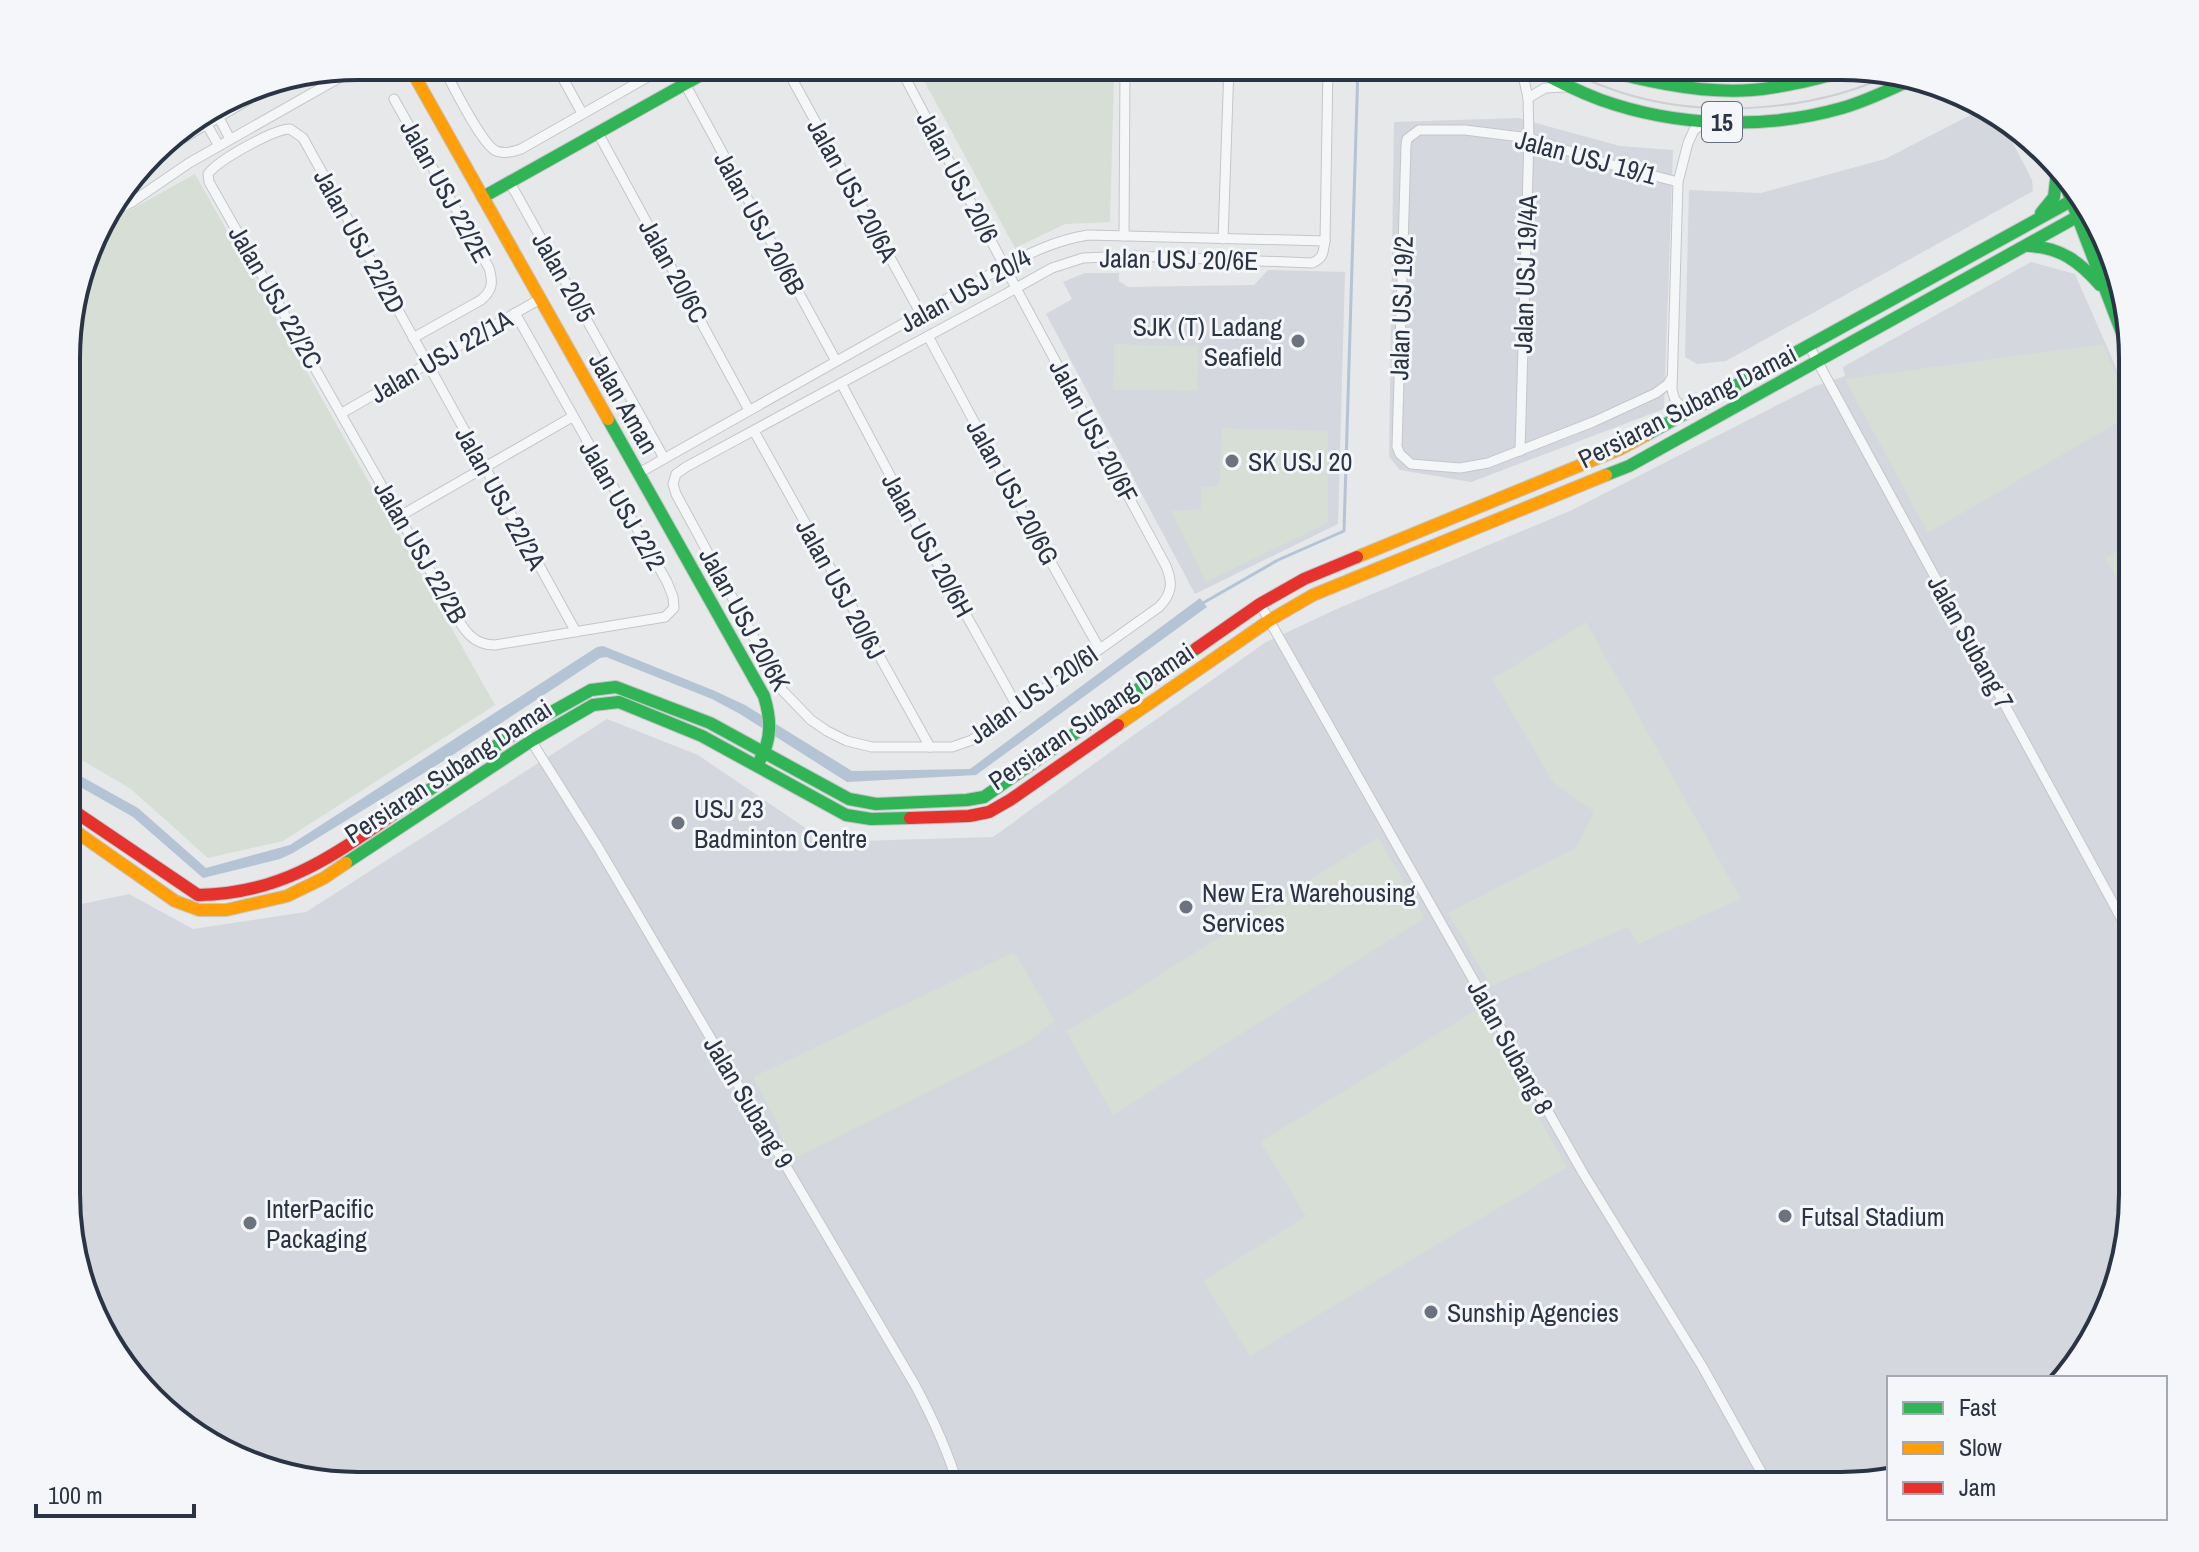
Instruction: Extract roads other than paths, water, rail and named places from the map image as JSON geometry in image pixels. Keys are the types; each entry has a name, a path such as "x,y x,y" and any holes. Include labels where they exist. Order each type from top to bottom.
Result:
{"street":[{"name":"Jalan Aman","path":"417,80 759,687 767,706 770,729 766,751"},
{"path":"450,80 486,143 498,152 513,152 641,80"},
{"path":"564,80 582,113"},
{"path":"483,197 692,80"},
{"name":"Jalan USJ 20/6A","path":"793,80 921,314"},
{"name":"Jalan USJ 20/6","path":"907,80 1016,288"},
{"path":"126,205 174,172 333,81"},
{"path":"1124,236 1125,81"},
{"path":"1223,239 1228,81"},
{"path":"1325,241 1328,81"},
{"name":"Jalan USJ 19/4A","path":"1520,451 1529,138 1524,81"},
{"name":"15","path":"1558,81 1613,104 1735,124 1835,111 1899,86"},
{"name":"15","path":"1650,81 1749,90 1805,81"},
{"name":"Jalan USJ 20/6B","path":"685,84 836,361"},
{"path":"1528,98 1545,88 1559,86 1573,89"},
{"name":"Jalan USJ 22/2E","path":"394,99 492,278 492,286 481,300 413,338"},
{"path":"219,146 207,125 228,112"},
{"path":"219,118 230,139"},
{"path":"1701,404 1687,408 1675,400 1672,377 1678,182 1694,130 1708,121"},
{"name":"Jalan USJ 22/2D","path":"285,128 303,138 428,363"},
{"name":"Jalan USJ 22/2C","path":"285,128 219,162 208,174 209,182 342,413"},
{"name":"Jalan USJ 19/1","path":"1406,146 1407,139 1419,130 1465,130 1529,138 1605,163 1678,182"},
{"name":"Jalan 20/6C","path":"598,133 749,410"},
{"name":"Jalan USJ 19/2","path":"1406,146 1397,447 1411,464 1460,468 1488,463 1520,451"},
{"name":"Jalan 20/5","path":"509,181 664,458"},
{"path":"2027,226 2054,197 2056,182"},
{"name":"Persiaran Subang Damai","path":"81,815 198,895 222,896 296,877 523,728 591,690 616,687 710,723 849,799 876,804 984,797 1260,604 1304,579 1620,449 2070,202"},
{"path":"2077,212 2115,316"},
{"name":"Persiaran Subang Damai","path":"81,835 175,901 199,910 226,910 287,896 305,889 531,741 593,705 619,702 702,736 846,815 871,819 969,816 989,812 1270,620 1313,595 1629,466 2077,216"},
{"name":"Jalan USJ 20/4","path":"639,473 1041,247 1088,235 1325,241"},
{"name":"Jalan USJ 20/6E","path":"686,467 1052,268 1083,258 1134,256 1312,263 1323,256 1325,241"},
{"path":"2023,247 2044,246 2065,252 2089,271 2107,294"},
{"name":"Jalan USJ 20/6F","path":"1016,288 1170,575"},
{"name":"Jalan USJ 22/1A","path":"342,413 540,299"},
{"name":"Jalan USJ 22/2","path":"515,313 667,582 674,604 672,612 665,617 576,632"},
{"name":"Jalan USJ 20/6G","path":"928,336 1099,648"},
{"name":"Jalan Subang 7","path":"1809,346 2118,912"},
{"name":"Jalan USJ 22/2A","path":"428,363 576,632"},
{"path":"1520,451 1656,393 1672,377"},
{"name":"Jalan USJ 20/6H","path":"841,383 1017,706"},
{"name":"Jalan USJ 22/2B","path":"342,413 470,638 495,645 576,632"},
{"path":"400,516 572,417"},
{"name":"Jalan USJ 20/6J","path":"754,431 930,747"},
{"name":"Jalan USJ 20/6K","path":"686,467 676,474 673,484 676,494 783,691 811,720 859,745"},
{"name":"Jalan USJ 20/6I","path":"859,745 952,747 972,740 1159,607 1166,600 1172,585 1170,575"},
{"name":"Jalan Subang 8","path":"1260,604 1583,1173 1702,1366 1761,1472"},
{"name":"Jalan Subang 9","path":"523,728 598,847 915,1385 953,1471"},
{"path":"756,766 766,751"}],"water":[{"path":"1200,598 1207,607 976,775 847,782 712,699 606,657 442,762 280,859 203,878 133,817 81,787 80,776 138,808 206,868 290,845 603,646 745,705 852,771 970,769"}],"waterway":[{"path":"1203,603 1278,560 1344,531 1358,81"}],"tram line":[{"path":"1589,81 1658,102 1727,108 1797,103 1872,82"}],"place":[{"name":"SJK (T) Ladang Seafield","path":"1298,341"},
{"name":"SK USJ 20","path":"1232,461"},
{"name":"USJ 23 Badminton Centre","path":"678,823"},
{"name":"New Era Warehousing Services","path":"1186,907"},
{"name":"Futsal Stadium","path":"1785,1216"},
{"name":"InterPacific Packaging","path":"250,1223"},
{"name":"Sunship Agencies","path":"1431,1312"}]}
